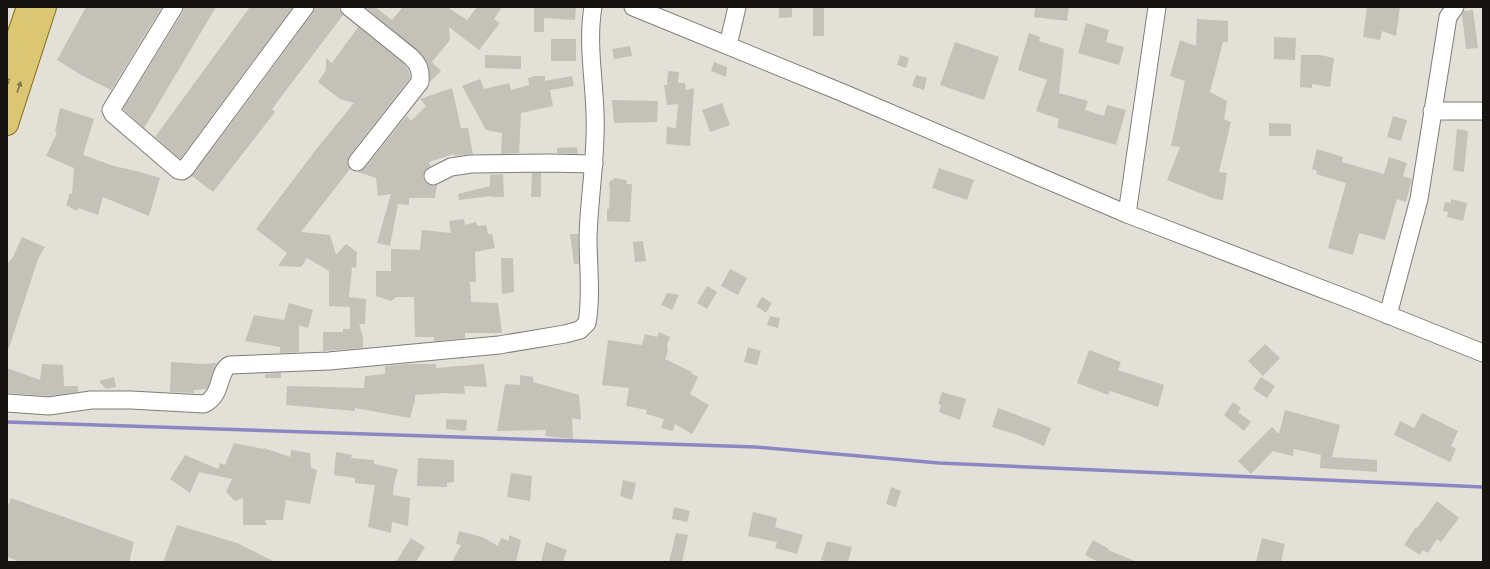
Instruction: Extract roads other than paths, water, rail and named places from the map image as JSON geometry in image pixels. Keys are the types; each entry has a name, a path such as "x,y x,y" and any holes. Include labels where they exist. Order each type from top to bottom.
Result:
{"main road":[{"path":"7,68 13,32 28,7"},
{"path":"7,124 45,7"}],"street":[{"path":"174,7 111,110 113,114 178,170 182,171 306,7"},
{"path":"348,7 411,57 418,64 421,73 420,82 357,162"},
{"path":"7,403 49,406 91,400 131,400 204,404 211,400 217,392 223,373 230,365 329,361 499,345 565,334 580,330 586,325 588,319 588,238 594,164 595,114 590,42 593,7"},
{"path":"633,7 728,45 1127,214 1483,353"},
{"path":"728,45 737,7"},
{"path":"1127,214 1157,7"},
{"path":"1388,315 1419,199 1448,17 1455,7"},
{"path":"1432,111 1483,111"},
{"path":"434,176 451,167 471,164 594,164"}],"waterway":[{"path":"7,422 756,447 939,463 1483,487"}]}
